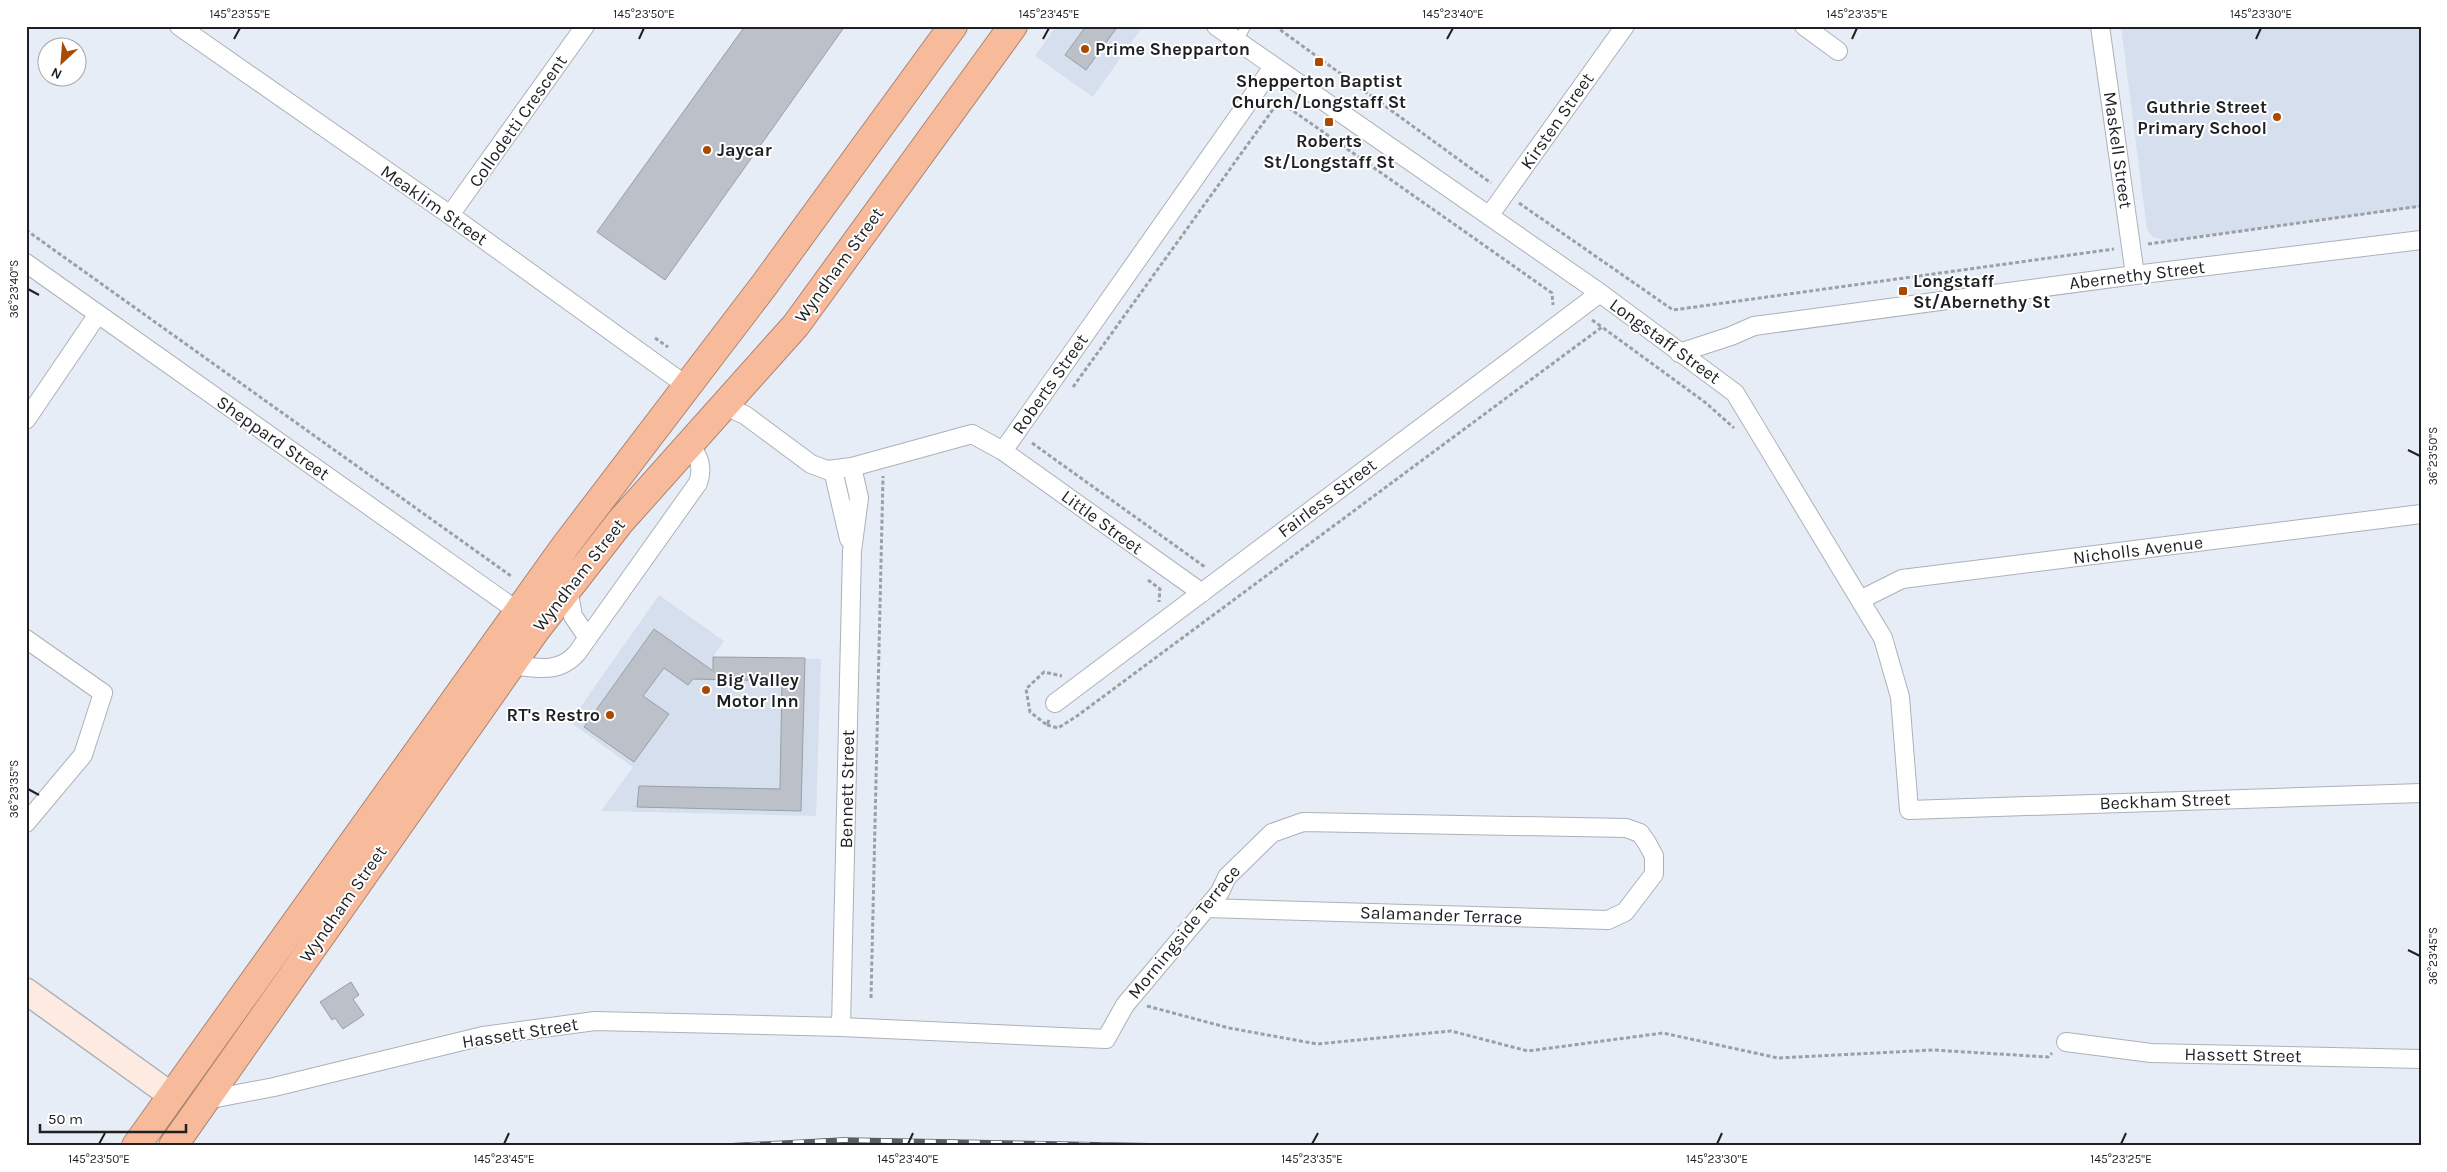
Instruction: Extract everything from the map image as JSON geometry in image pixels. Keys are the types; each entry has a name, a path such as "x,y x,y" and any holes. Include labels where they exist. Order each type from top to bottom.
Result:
{"highway":[{"name":"Wyndham Street","path":"136,1146 566,545 765,284 953,26"},
{"name":"Wyndham Street","path":"173,1146 512,665 568,589 620,522 796,325 1013,26"},
{"path":"687,386 725,406"},
{"path":"172,1096 206,1100"}],"street":[{"name":"Meaklim Street","path":"179,26 450,215 687,386"},
{"name":"Collodetti Crescent","path":"450,215 585,26"},
{"name":"Longstaff Street","path":"1216,26 1242,34 1274,67 1600,293 1735,393 1883,638 1900,697 1909,810"},
{"name":"Kirsten Street","path":"1489,216 1625,26"},
{"path":"1804,26 1838,51"},
{"name":"Maskell Street","path":"2100,26 2136,275"},
{"name":"Roberts Street","path":"725,406 745,415 819,468 833,470 852,467 972,434 1003,451 1274,67"},
{"name":"Abernethy Street","path":"1679,353 1732,336 1754,326 2136,275 2421,240"},
{"name":"Sheppard Street","path":"26,264 519,612"},
{"name":"Fairless Street","path":"1055,703 1195,588 1600,293"},
{"path":"26,420 98,314"},
{"path":"512,665 540,669 562,665 570,661 698,482 701,474 701,463 690,443"},
{"name":"Little Street","path":"1003,451 1195,588"},
{"name":"Bennett Street","path":"841,1027 852,551 858,498 852,467"},
{"name":"Bennett Street","path":"833,470 852,551"},
{"name":"Nicholls Avenue","path":"1860,600 1902,579 2421,514"},
{"path":"568,589 573,616 588,638"},
{"path":"26,639 103,693 83,755 26,823"},
{"name":"Beckham Street","path":"1909,810 2421,793"},
{"name":"Morningside Terrace","path":"841,1027 1106,1039 1125,1005 1220,892 1227,877 1272,834 1304,822 1626,828 1640,833 1647,843 1654,856 1654,874"},
{"name":"Salamander Terrace","path":"1207,908 1608,920 1625,912 1654,874"},
{"path":"26,991 172,1096"},
{"name":"Hassett Street","path":"206,1100 274,1087 483,1036 595,1021 841,1027"},
{"name":"Hassett Street","path":"2066,1042 2151,1053 2421,1059"}],"path":[{"path":"1275,26 1506,194 1673,310 2421,206"},
{"path":"1072,389 1279,101 1552,293 1554,310"},
{"path":"26,230 511,576"},
{"path":"1070,670 1062,676 1044,672 1026,689 1030,712 1047,726 1058,728 1077,716 1602,327 1706,403 1735,429"},
{"path":"1037,436 1032,444 1207,569 1195,588 1158,606 1160,589 1144,577"},
{"path":"871,998 883,476 893,473"},
{"path":"1047,726 1055,703"},
{"path":"1125,1005 1149,1006 1230,1028 1317,1044 1451,1031 1528,1052 1663,1033 1778,1058 1933,1050 2048,1057 2066,1042"}],"shaded area":[{"path":"1056,26 1143,26 1093,97 1035,56"},
{"name":"Guthrie Street Primary School","path":"2121,26 2421,26 2421,207 2167,241 2153,237 2147,230"},
{"name":"Big Valley Motor Inn","path":"659,595 724,641 713,657 821,659 816,816 601,811 633,767 570,722"}],"building":[{"path":"745,26 845,26 665,280 597,232"},
{"name":"Prime Shepparton","path":"1086,26 1118,26 1086,70 1065,55"},
{"path":"654,629 713,671 713,657 805,658 801,811 637,807 639,786 780,789 782,681 693,679 688,685 664,668 643,696 669,714 634,762 584,727"},
{"path":"351,982 359,995 353,999 364,1015 343,1029 335,1018 332,1020 320,1002"}],"railway":[{"path":"727,1146 843,1140 1164,1146"}],"place":[{"name":"Prime Shepparton","path":"1085,49"},
{"name":"Shepperton Baptist Church/Longstaff St","path":"1319,62"},
{"name":"Guthrie Street Primary School","path":"2277,117"},
{"name":"Roberts St/Longstaff St","path":"1329,122"},
{"name":"Jaycar","path":"707,150"},
{"name":"Longstaff St/Abernethy St","path":"1903,291"},
{"name":"Big Valley Motor Inn","path":"706,690"},
{"name":"RT's Restro","path":"610,715"}]}
